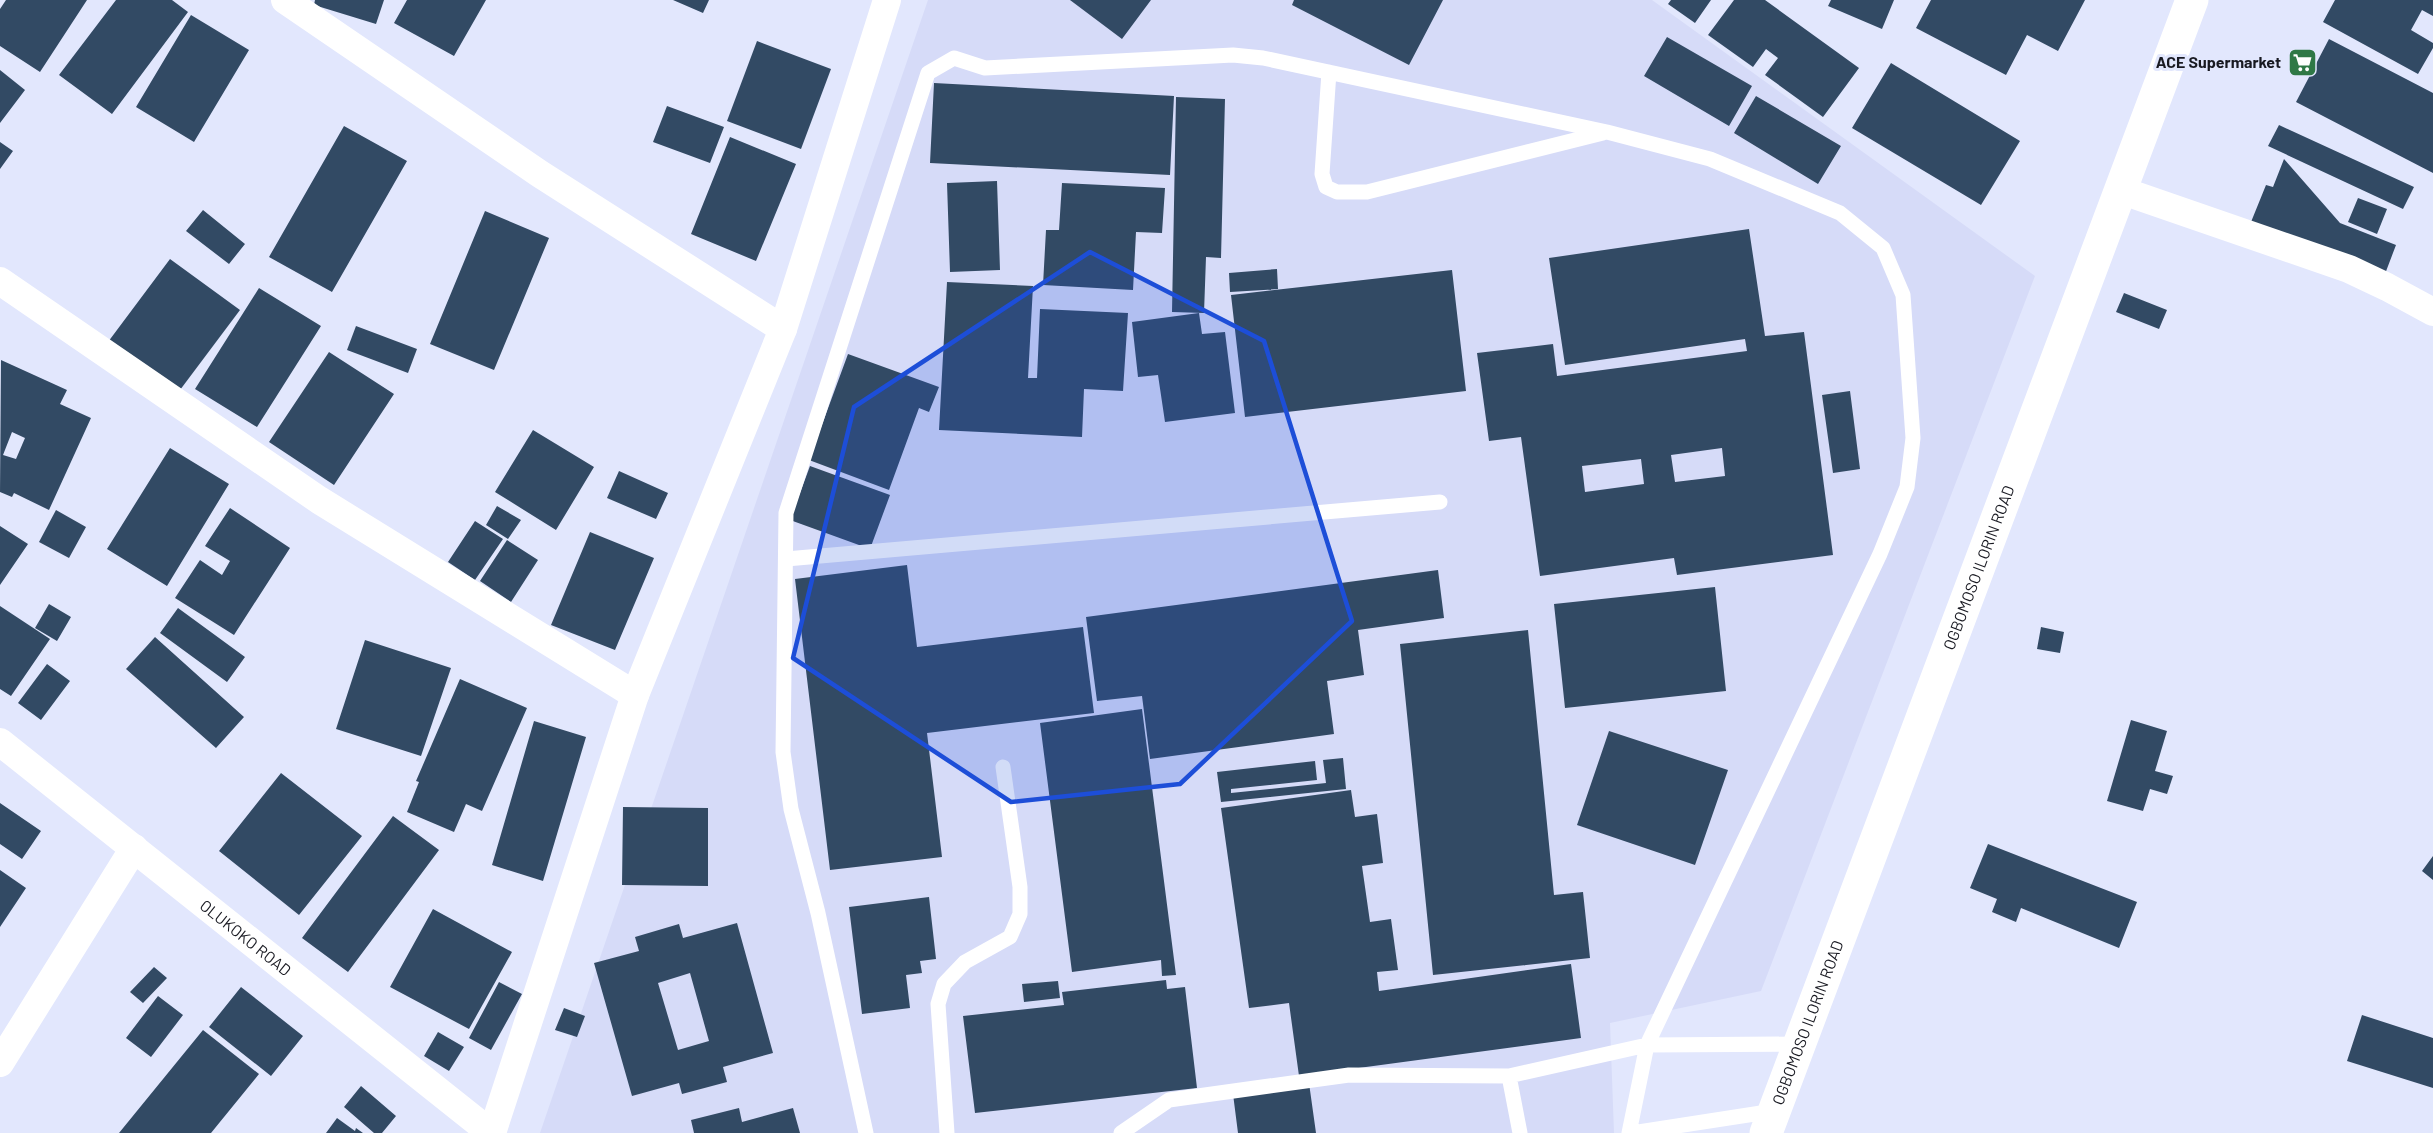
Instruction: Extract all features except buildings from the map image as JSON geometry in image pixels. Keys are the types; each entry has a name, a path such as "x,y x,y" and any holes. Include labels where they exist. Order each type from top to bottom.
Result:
{"highway":[{"name":"OGBOMOSO ILORIN ROAD","path":"1770,1122 2192,0"}],"street":[{"path":"285,0 540,174 783,329"},
{"path":"491,1133 635,695 783,329 887,0"},
{"path":"2120,189 2349,269 2387,286 2433,312"},
{"path":"0,281 319,500 635,695"},
{"name":"OLUKOKO ROAD","path":"0,742 491,1133"},
{"path":"0,1063 134,848"}],"lane":[{"path":"866,1133 818,913 791,810 783,752 786,513 928,73 954,58 985,68 1233,54 1263,58 1607,132 1710,159 1840,213 1883,248 1903,295 1913,438 1907,487 1880,554 1647,1045 1631,1133 1770,1122"},
{"path":"1329,72 1322,174 1326,187 1337,192 1367,192 1607,132"},
{"path":"786,559 1440,502"},
{"path":"947,1133 938,1004 944,984 965,962 1010,937 1020,914 1020,887 1003,767"},
{"path":"1121,1133 1169,1100 1349,1075 1509,1076 1647,1045 1799,1044"},
{"path":"1509,1076 1520,1133"}],"highlighted area":[{"path":"1090,252 1264,341 1352,621 1180,784 1011,802 793,658 854,407"}],"shaded area":[{"path":"928,0 1652,0 2035,276 1761,991 1610,1023 1614,1133 540,1133"}],"place":[{"name":"ACE Supermarket","path":"2302,62"}]}
